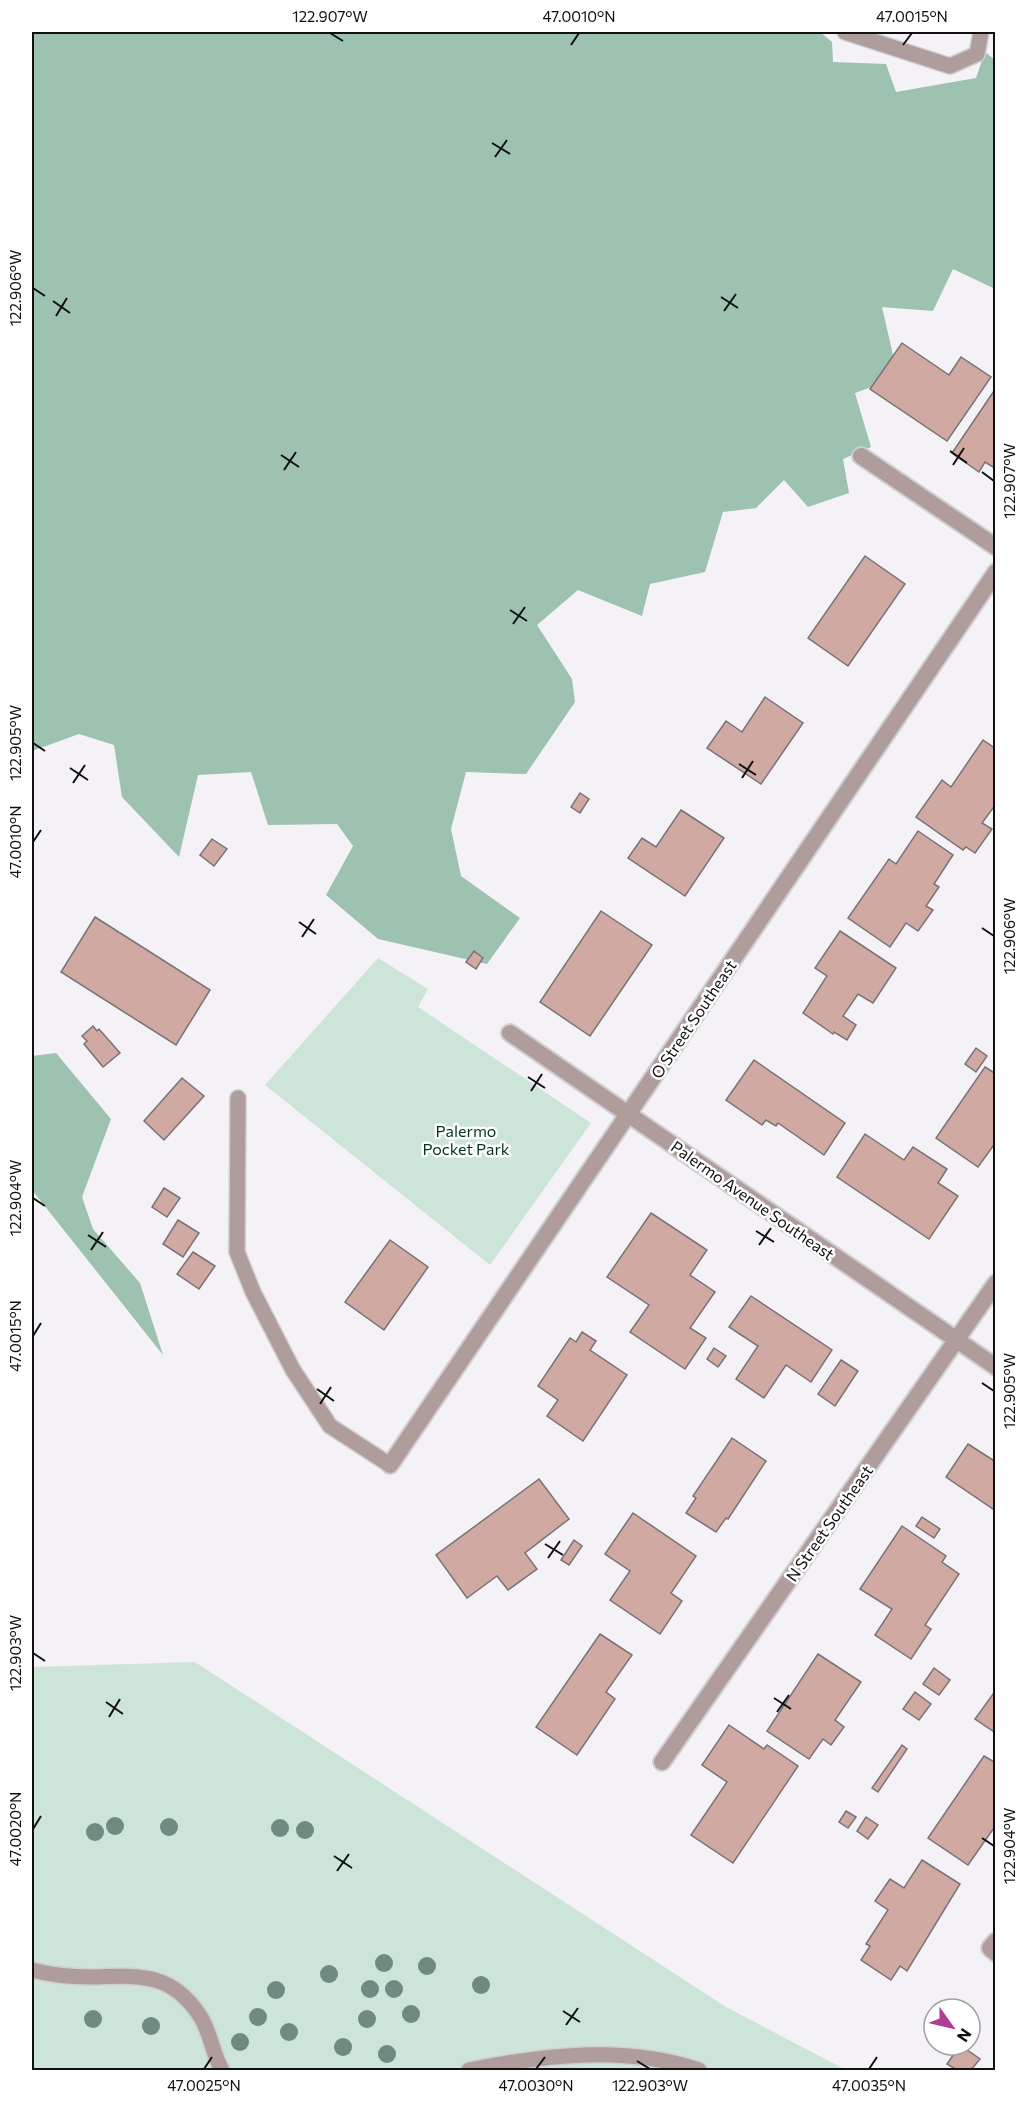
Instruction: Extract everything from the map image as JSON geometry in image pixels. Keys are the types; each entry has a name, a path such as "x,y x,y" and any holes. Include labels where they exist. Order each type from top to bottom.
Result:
{"street":[{"path":"861,456 996,546"},
{"name":"O Street Southeast","path":"390,1466 996,572"},
{"name":"Palermo Avenue Southeast","path":"510,1033 996,1367"},
{"name":"N Street Southeast","path":"662,1762 996,1283"},
{"path":"996,1941 990,1948 996,1953"}],"lane":[{"path":"845,32 950,66 977,54 981,32"},
{"path":"238,1098 237,1252 253,1292 293,1370 330,1426 390,1466"},
{"path":"32,1970 55,1975 146,1977 167,1984 183,1996 198,2014 210,2035 222,2070"},
{"path":"469,2070 520,2061 588,2055 642,2059 699,2070"}],"green space":[{"path":"32,32 820,32 832,42 833,62 886,64 896,92 976,78 985,52 995,60 995,289 953,269 933,311 882,307 898,377 855,393 871,447 843,459 849,493 808,507 784,480 756,508 723,512 705,572 650,584 642,616 578,590 537,625 572,679 575,702 526,774 466,772 451,829 461,876 520,918 487,964 378,939 326,895 353,846 337,824 268,825 251,772 198,775 179,857 122,797 114,745 79,734 32,751"},
{"name":"Palermo Pocket Park","path":"378,958 428,989 418,1007 591,1123 490,1265 265,1085"},
{"path":"56,1053 111,1119 82,1197 93,1229 140,1283 163,1355 32,1190 32,1056"},
{"path":"195,1662 726,2007 846,2070 32,2070 32,1667"}],"building":[{"path":"902,343 949,375 961,357 991,377 947,441 870,389"},
{"path":"996,388 996,469 985,462 979,472 952,453"},
{"path":"865,556 905,584 848,666 808,638"},
{"path":"765,697 803,723 761,784 707,748 726,721 742,732"},
{"path":"983,740 996,749 996,804 982,823 992,829 975,853 966,847 963,850 916,817 942,780 951,787"},
{"path":"580,793 589,799 580,813 571,807"},
{"path":"681,810 724,838 685,896 628,858 642,838 656,847"},
{"path":"918,831 953,855 934,884 939,887 926,906 933,910 918,931 906,923 890,947 848,918 889,859 896,864"},
{"path":"212,839 227,849 214,866 200,855"},
{"path":"601,911 652,945 590,1036 540,1002"},
{"path":"95,917 210,990 176,1045 61,972"},
{"path":"840,931 896,968 873,1003 858,994 843,1016 856,1025 847,1040 834,1032 833,1034 803,1013 827,976 815,968"},
{"path":"474,951 483,958 476,969 466,962"},
{"path":"93,1026 97,1031 99,1029 120,1053 103,1067 84,1044 87,1041 82,1036"},
{"path":"976,1048 987,1056 976,1072 965,1064"},
{"path":"754,1060 845,1123 824,1155 778,1123 776,1126 766,1120 762,1125 726,1100"},
{"path":"985,1067 996,1074 996,1142 978,1167 936,1138"},
{"path":"182,1078 204,1096 164,1140 144,1121"},
{"path":"865,1134 904,1160 913,1147 947,1169 938,1183 958,1196 929,1239 837,1177"},
{"path":"164,1188 180,1198 167,1217 152,1207"},
{"path":"651,1213 707,1250 690,1275 715,1292 690,1328 706,1338 685,1369 630,1332 649,1305 607,1277"},
{"path":"178,1220 199,1233 183,1257 163,1244"},
{"path":"390,1240 428,1267 384,1330 345,1302"},
{"path":"193,1252 215,1266 199,1289 177,1274"},
{"path":"751,1296 832,1350 811,1382 786,1365 764,1398 736,1379 758,1346 729,1327"},
{"path":"582,1332 596,1341 590,1350 627,1375 583,1441 547,1416 558,1400 538,1386 570,1338 576,1342"},
{"path":"714,1348 726,1356 718,1367 707,1359"},
{"path":"841,1360 858,1371 835,1406 818,1394"},
{"path":"732,1438 766,1461 728,1519 726,1518 716,1532 686,1513 696,1498 693,1496"},
{"path":"968,1444 996,1462 996,1511 946,1477"},
{"path":"539,1479 569,1519 525,1553 537,1569 508,1590 497,1576 467,1598 436,1555"},
{"path":"633,1513 696,1556 671,1593 682,1601 660,1634 610,1600 630,1571 605,1554"},
{"path":"922,1517 940,1529 934,1538 916,1526"},
{"path":"902,1526 946,1556 942,1562 959,1574 925,1625 931,1629 911,1659 875,1635 892,1609 860,1589"},
{"path":"574,1540 582,1546 569,1565 561,1560"},
{"path":"600,1634 632,1655 606,1692 615,1699 577,1755 536,1727"},
{"path":"818,1654 861,1682 835,1720 844,1727 831,1745 823,1739 809,1759 767,1731"},
{"path":"934,1668 950,1680 939,1695 923,1684"},
{"path":"996,1690 996,1733 975,1719"},
{"path":"915,1692 931,1704 919,1720 903,1709"},
{"path":"729,1725 764,1749 767,1745 798,1766 733,1863 691,1835 727,1782 702,1765"},
{"path":"902,1745 907,1749 878,1792 872,1788"},
{"path":"984,1756 996,1763 996,1825 968,1865 928,1838"},
{"path":"846,1811 856,1817 848,1828 839,1822"},
{"path":"866,1817 878,1825 868,1839 857,1831"},
{"path":"922,1860 960,1884 907,1971 900,1966 891,1980 861,1960 870,1946 866,1944 888,1910 875,1901 890,1879 904,1888"},
{"path":"952,2057 980,2059 971,2070 957,2070 947,2064"}]}
